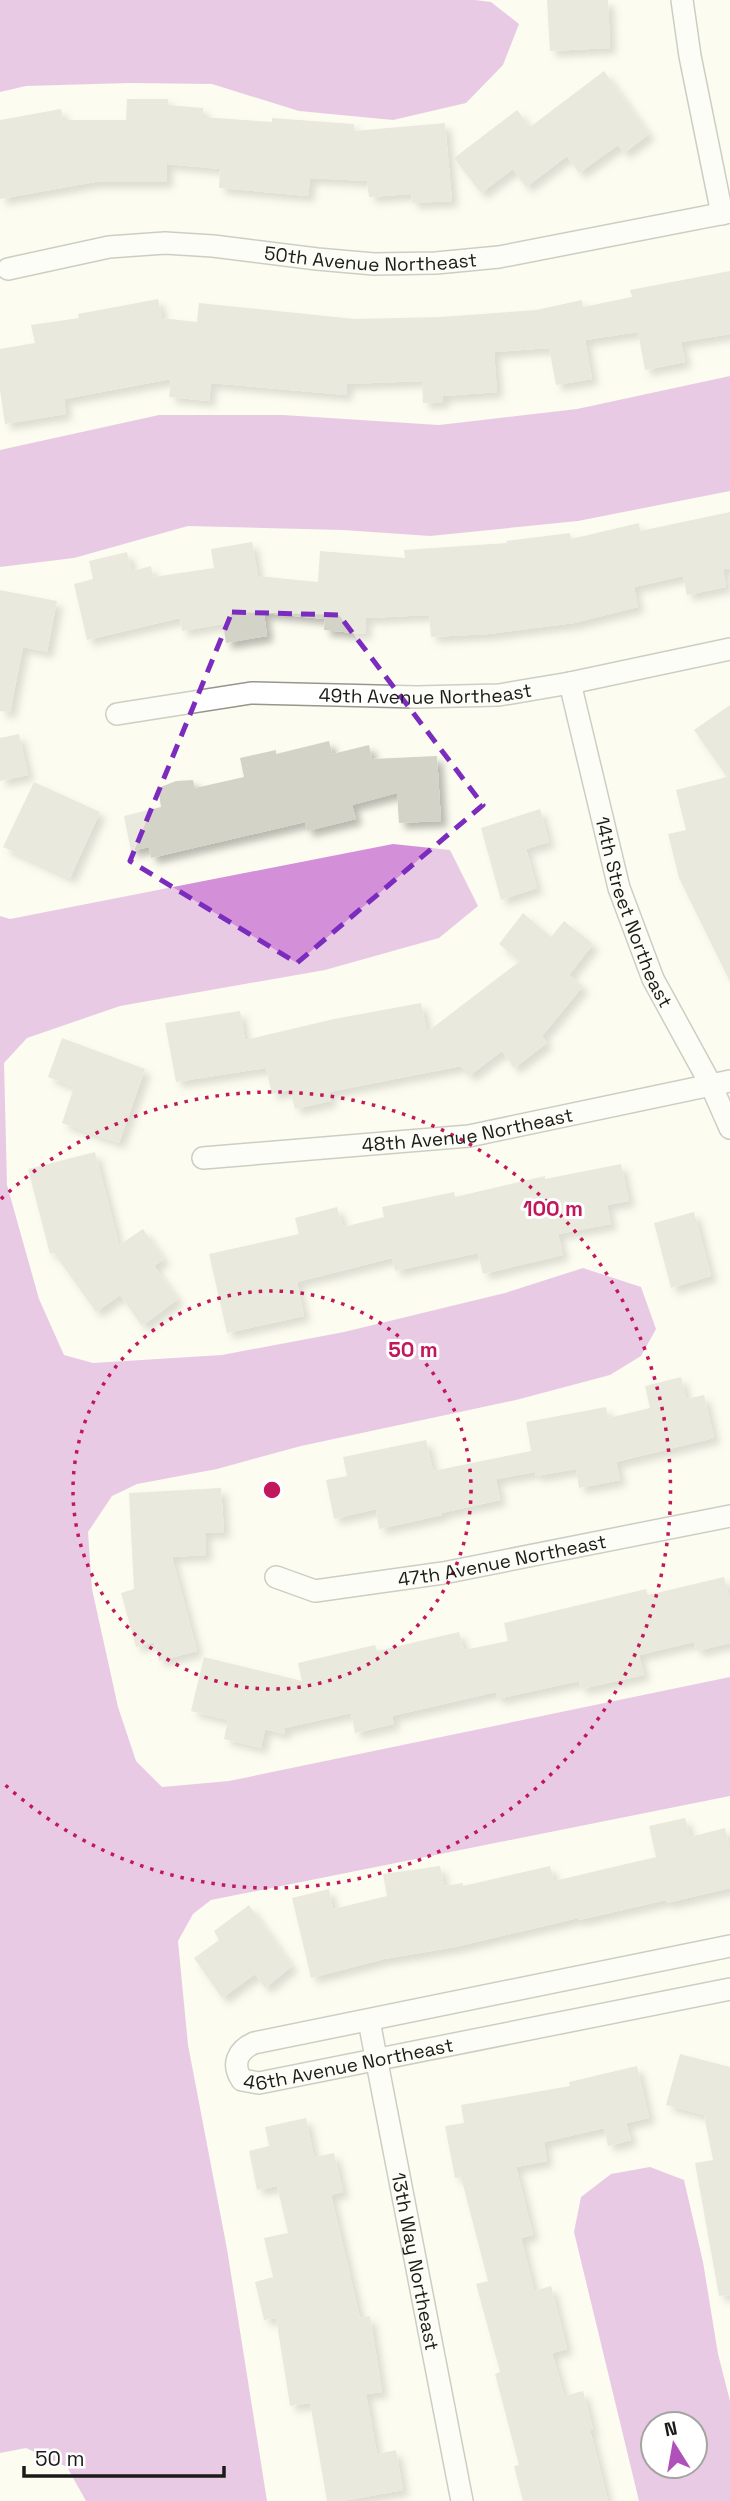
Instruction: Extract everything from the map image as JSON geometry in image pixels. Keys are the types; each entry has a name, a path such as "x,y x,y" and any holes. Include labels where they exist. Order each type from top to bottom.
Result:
{"street":[{"path":"682,0 690,55 726,213"},
{"name":"50th Avenue Northeast","path":"8,269 109,247 165,243 374,264 436,263 499,257 726,213"},
{"name":"49th Avenue Northeast","path":"117,714 251,693 417,697 499,695 730,649"},
{"name":"14th Street Northeast","path":"570,683 619,888 653,979 720,1084 730,1128"},
{"name":"48th Avenue Northeast","path":"202,1158 468,1136 720,1084"},
{"name":"47th Avenue Northeast","path":"276,1577 315,1591 443,1573 730,1516"},
{"name":"46th Avenue Northeast","path":"730,1946 254,2043 244,2047 236,2064 242,2080 259,2083 730,1989"},
{"name":"13th Way Northeast","path":"369,2021 462,2501"}],"highlighted area":[{"path":"232,612 339,615 483,805 297,963 130,861"}],"shaded area":[{"path":"0,0 475,0 491,2 519,24 503,65 466,103 393,120 299,111 212,84 26,86 0,92"},
{"path":"730,376 730,491 578,521 430,536 343,530 188,526 74,558 0,567 0,450 159,415 283,415 439,425 577,409"},
{"path":"393,844 450,850 478,906 439,938 325,970 120,1006 27,1038 4,1063 7,1185 39,1299 64,1355 93,1363 222,1355 344,1332 505,1293 583,1268 641,1287 656,1329 641,1356 610,1375 516,1400 301,1446 217,1469 137,1484 112,1496 88,1532 92,1589 118,1707 136,1761 162,1787 229,1781 730,1677 730,1796 211,1900 193,1914 178,1941 188,2045 227,2249 267,2501 86,2501 67,2467 26,2448 0,2453 0,916 10,919"},
{"path":"650,2167 684,2180 703,2262 718,2354 730,2401 730,2501 639,2501 574,2232 581,2197 611,2174"}],"building":[{"path":"547,0 608,0 610,48 550,51"},
{"path":"604,71 649,134 624,153 618,145 579,173 567,156 526,187 513,169 481,193 454,158 517,110 530,127"},
{"path":"127,99 168,99 168,105 203,108 203,117 272,122 272,118 354,124 354,131 445,123 452,201 412,203 411,194 369,197 367,181 310,178 308,196 219,188 220,169 167,164 167,182 95,182 0,199 0,120 61,109 63,120 126,120"},
{"path":"730,271 730,334 681,342 685,362 645,370 638,332 585,340 592,379 556,385 549,348 494,352 497,392 443,396 443,402 423,403 422,381 347,384 346,395 211,383 209,401 169,397 171,379 64,399 66,414 5,424 0,390 0,349 35,343 31,325 79,318 78,314 158,299 162,318 197,322 199,303 355,319 440,317 536,310 582,300 583,307 632,297 630,290"},
{"path":"730,512 730,568 723,569 726,587 687,595 683,576 634,587 638,607 574,623 488,634 431,637 429,615 366,618 365,634 324,630 325,619 264,613 267,636 226,643 223,624 182,631 180,618 87,640 74,584 93,579 89,561 127,552 132,571 151,566 153,577 214,568 211,549 252,542 258,576 318,582 320,551 405,558 404,550 507,543 506,541 570,533 571,539 639,523 640,531"},
{"path":"0,590 57,601 47,652 23,647 10,712 0,711"},
{"path":"730,705 730,982 679,878 668,834 686,830 676,790 727,777 694,730"},
{"path":"19,734 28,775 0,781 0,738"},
{"path":"329,741 332,754 369,745 372,759 437,756 441,821 399,823 397,793 352,805 356,819 307,831 305,822 151,858 149,847 131,851 124,816 161,807 158,788 176,781 193,780 195,788 244,777 240,758 276,750 276,754"},
{"path":"34,782 100,812 70,878 3,847"},
{"path":"540,809 549,842 526,849 537,888 501,900 481,828"},
{"path":"523,913 551,937 564,921 593,944 569,975 583,986 542,1036 547,1043 514,1068 502,1051 469,1076 461,1066 329,1092 331,1101 295,1109 290,1090 272,1094 266,1068 176,1082 165,1023 240,1011 245,1040 334,1019 421,1003 427,1032 520,961 499,944"},
{"path":"62,1038 145,1069 119,1143 62,1123 74,1087 48,1077"},
{"path":"95,1152 119,1245 143,1229 164,1259 154,1266 178,1299 142,1326 120,1295 96,1312 54,1253 50,1254 28,1169"},
{"path":"621,1164 629,1201 607,1205 611,1224 558,1234 563,1255 483,1274 478,1253 395,1271 392,1258 297,1282 304,1316 227,1333 209,1254 299,1234 295,1218 337,1207 343,1227 384,1217 382,1207 454,1192 455,1197 545,1176 545,1179"},
{"path":"694,1212 711,1276 671,1288 654,1223"},
{"path":"681,1377 686,1399 704,1395 714,1438 616,1462 620,1480 579,1488 576,1469 536,1476 535,1472 496,1479 500,1500 441,1513 442,1515 379,1529 376,1509 334,1519 326,1480 347,1476 343,1457 426,1440 433,1471 531,1451 526,1422 606,1407 608,1418 650,1408 645,1386"},
{"path":"221,1488 224,1532 205,1533 206,1555 172,1557 197,1651 159,1661 154,1642 136,1647 121,1593 134,1589 129,1493"},
{"path":"724,1577 730,1600 730,1643 697,1651 694,1642 639,1655 644,1675 581,1689 579,1681 497,1699 496,1692 392,1716 394,1724 355,1733 351,1713 285,1728 284,1734 265,1729 261,1748 224,1739 228,1720 191,1711 204,1657 302,1681 298,1663 375,1645 377,1651 459,1632 464,1650 508,1641 504,1623 646,1589 648,1595"},
{"path":"685,1818 690,1837 725,1828 730,1849 730,1888 667,1903 666,1900 579,1920 578,1918 455,1947 384,1959 311,1978 292,1898 329,1889 333,1909 387,1896 383,1874 440,1866 444,1886 463,1883 463,1886 550,1866 554,1881 656,1857 649,1826"},
{"path":"249,1905 292,1966 265,1988 255,1974 222,1998 194,1958 219,1940 214,1931"},
{"path":"680,2054 730,2067 730,2295 719,2296 695,2163 713,2160 704,2115 666,2105"},
{"path":"637,2066 649,2118 626,2123 631,2140 608,2146 604,2128 544,2142 547,2161 516,2167 533,2235 521,2238 534,2291 551,2286 567,2349 552,2353 564,2396 583,2391 608,2501 523,2501 514,2466 519,2465 495,2374 500,2372 476,2284 488,2281 461,2177 455,2178 445,2126 464,2123 461,2105 570,2086 569,2082"},
{"path":"306,2118 314,2157 334,2153 343,2192 331,2195 360,2318 370,2316 382,2392 366,2394 377,2454 396,2450 403,2490 343,2501 327,2501 310,2403 290,2406 276,2318 264,2320 255,2282 273,2277 264,2238 288,2233 277,2186 257,2190 249,2151 269,2146 265,2127"}]}
